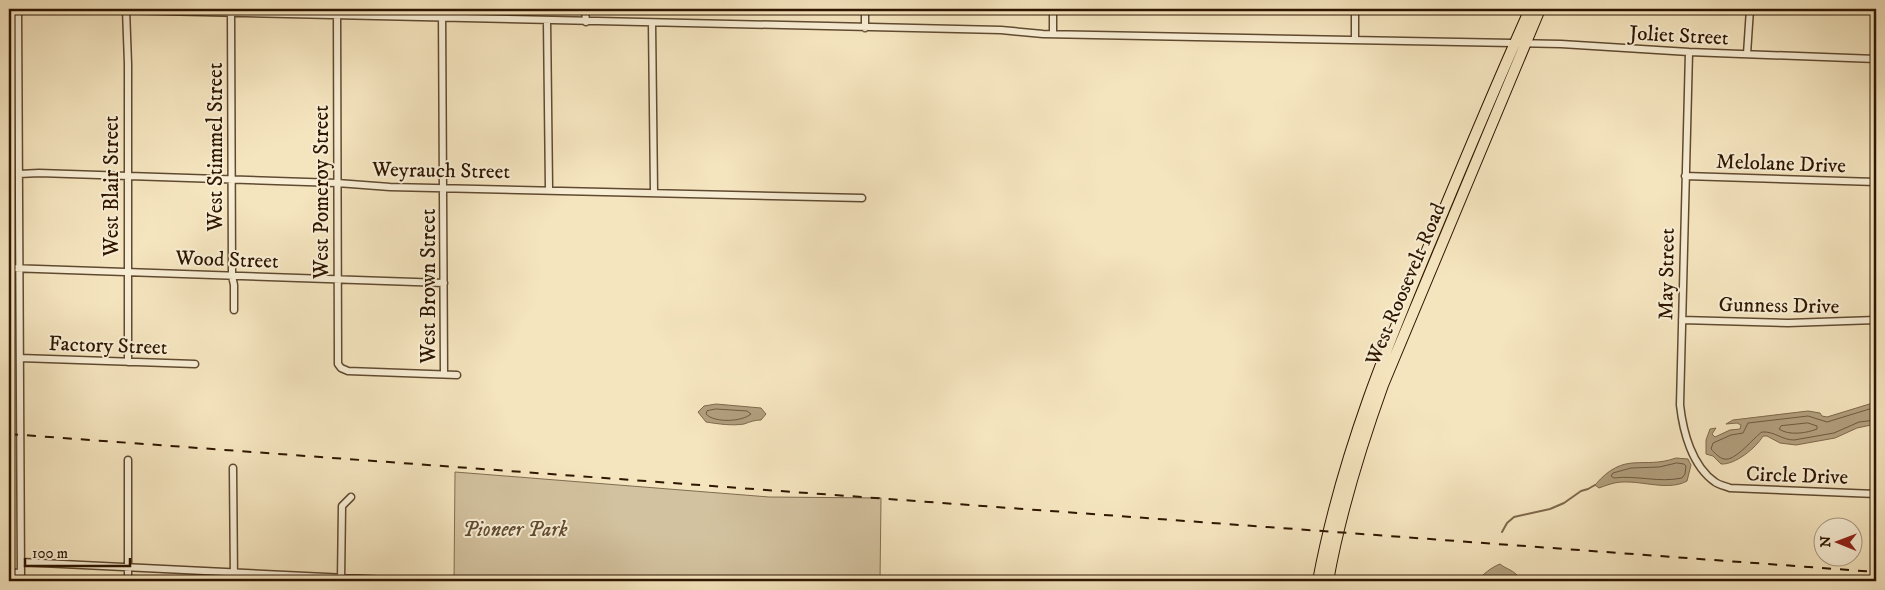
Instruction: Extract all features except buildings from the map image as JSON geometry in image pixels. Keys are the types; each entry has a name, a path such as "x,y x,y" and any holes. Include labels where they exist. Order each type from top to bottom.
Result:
{"main road":[{"name":"West Roosevelt Road","path":"1328,581 1339,523 1374,410 1519,43 1530,9"},
{"name":"West Roosevelt Road","path":"1318,581 1337,495 1356,431 1382,358 1519,43 1540,9"}],"street":[{"path":"18,9 21,581"},
{"name":"Joliet Street","path":"70,9 337,12 547,21 1519,43 1876,59"},
{"name":"West Blair Street","path":"126,9 128,64 128,362"},
{"name":"West Brown Street","path":"442,9 444,374"},
{"path":"586,9 586,22"},
{"path":"865,9 865,28"},
{"path":"1053,9 1053,33"},
{"path":"1355,9 1355,40"},
{"path":"1747,54 1750,9"},
{"name":"West Stimmel Street","path":"231,11 232,276 234,310"},
{"name":"West Pomeroy Street","path":"337,12 337,359 340,368 352,372 444,374"},
{"path":"547,21 549,190"},
{"path":"652,23 654,192"},
{"name":"May Street","path":"1689,52 1681,416 1688,442 1695,457 1710,478 1718,484"},
{"name":"Weyrauch Street","path":"19,174 39,172 337,183 390,187 862,198"},
{"name":"Melolane Drive","path":"1685,176 1876,182"},
{"name":"Wood Street","path":"9,268 444,283"},
{"name":"Gunness Drive","path":"1682,320 1788,323 1876,320"},
{"name":"Factory Street","path":"20,358 195,364"},
{"path":"444,374 457,375"},
{"path":"128,460 128,581"},
{"path":"233,468 234,581"},
{"name":"Circle Drive","path":"1718,484 1734,490 1876,494"},
{"path":"341,580 342,506 351,497"},
{"path":"21,562 234,572 341,580 409,581"},
{"path":"9,574 21,572"}],"green space":[{"name":"Pioneer Park","path":"455,472 769,497 881,498 880,581 454,581"}],"water":[{"path":"1876,402 1876,424 1857,428 1835,438 1796,445 1780,443 1767,436 1763,436 1745,455 1727,464 1721,464 1713,456 1706,454 1706,440 1710,429 1716,428 1712,434 1715,437 1730,430 1740,429 1741,425 1737,423 1726,424 1733,420 1808,411 1820,413 1822,416 1827,417"},
{"path":"716,404 761,408 766,414 761,420 744,424 730,425 706,422 698,412 704,406"},
{"path":"1676,458 1688,459 1691,465 1687,481 1680,484 1664,485 1620,482 1599,488 1595,485 1606,474 1625,464 1664,461"},
{"path":"1500,564 1517,575 1517,581 1477,581 1488,571"}],"waterway":[{"path":"1502,532 1507,523 1514,517 1550,509 1595,485"}],"railway":[{"path":"9,434 1876,572"}]}
